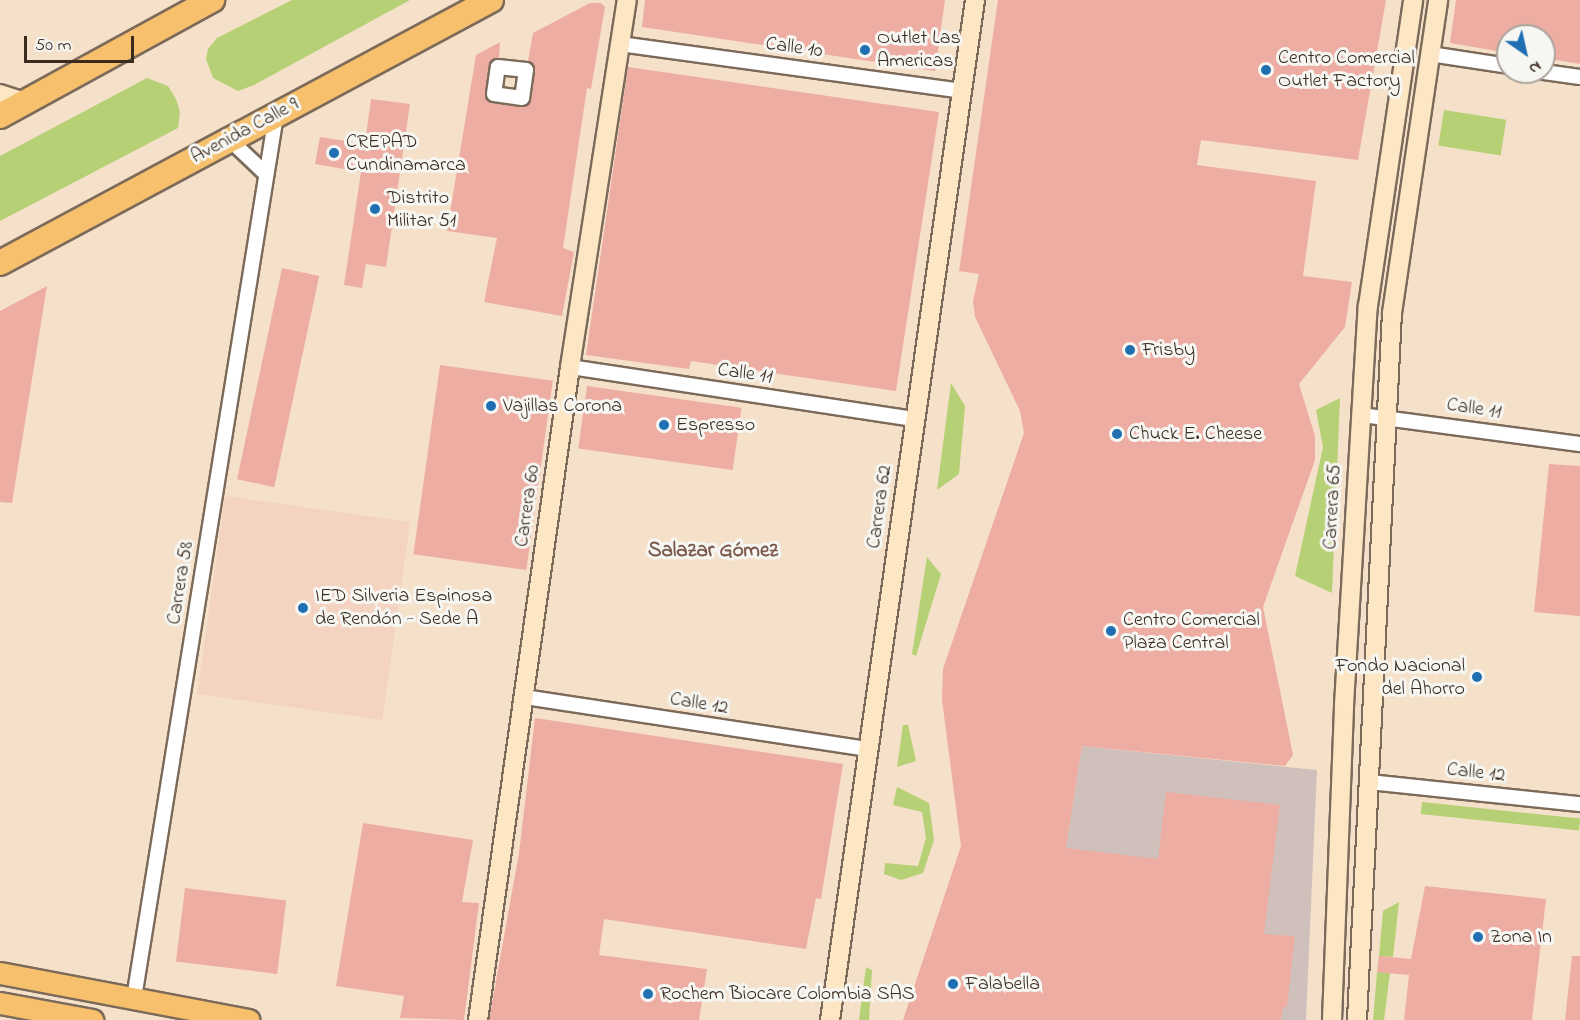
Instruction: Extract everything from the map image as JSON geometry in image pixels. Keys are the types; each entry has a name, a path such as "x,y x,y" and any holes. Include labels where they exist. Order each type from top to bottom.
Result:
{"highway":[{"path":"0,116 212,0"},
{"name":"Avenida Calle 9","path":"0,263 491,0"}],"main road":[{"path":"0,973 249,1020"},
{"path":"134,998 155,1020"},
{"path":"0,1003 92,1020"}],"street":[{"name":"Carrera 60","path":"478,1020 570,367 627,0"},
{"name":"Carrera 62","path":"830,1020 975,0"},
{"name":"Carrera 65","path":"1332,1020 1344,705 1372,267 1413,0"},
{"path":"1357,1020 1395,288 1438,0"},
{"name":"Calle 10","path":"620,44 962,91"},
{"path":"1430,54 1496,64"},
{"path":"1556,74 1580,77"},
{"path":"0,94 25,102"},
{"name":"Carrera 58","path":"134,998 276,115"},
{"path":"230,140 266,174"},
{"name":"Calle 11","path":"570,367 915,419"},
{"name":"Calle 11","path":"1362,415 1580,444"},
{"name":"Calle 12","path":"524,697 868,749"},
{"name":"Calle 12","path":"1369,782 1580,804"}],"shaded area":[{"name":"IED Silveria Espinosa de Rendón - Sede A","path":"225,496 410,522 382,720 197,694"},
{"path":"1082,746 1317,770 1306,1020 1038,1020"}],"green space":[{"path":"292,0 410,0 254,85 238,91 213,78 206,59 208,49 217,38"},
{"path":"147,78 168,86 176,99 180,112 178,128 0,221 0,156"},
{"path":"1444,110 1506,120 1501,155 1438,146"},
{"path":"951,383 965,406 959,474 937,490"},
{"path":"1340,398 1332,593 1295,576 1323,447 1316,410"},
{"path":"927,557 941,574 916,656 912,654"},
{"path":"903,725 908,725 916,761 897,767"},
{"path":"897,787 929,803 934,840 923,873 901,880 884,874 885,863 918,866 926,838 922,812 893,805"},
{"path":"1422,802 1580,819 1579,831 1421,814"},
{"path":"1399,902 1393,957 1379,956 1383,911"},
{"path":"866,967 872,970 869,1020 859,1020"},
{"path":"1377,972 1390,973 1384,1020 1373,1020"}],"building":[{"name":"Outlet Las Americas","path":"645,0 945,0 935,71 642,27"},
{"path":"998,0 1386,0 1358,160 1201,140 1197,165 1316,181 1303,276 1352,282 1345,327 1299,384 1315,436 1315,460 1263,607 1293,755 1285,766 1082,746 1066,848 1158,859 1166,792 1280,805 1264,934 1295,936 1287,1007 1283,1007 1281,1020 903,1020 961,846 942,700 943,669 1024,433 1020,411 975,317 973,301 979,274 959,271"},
{"path":"1456,0 1580,0 1580,64 1556,60 1556,24 1496,24 1496,51 1450,43"},
{"path":"590,3 601,3 605,7 591,89 587,88 563,248 574,252 562,316 484,302 497,238 447,231 476,55 500,42 499,58 489,66 486,98 493,103 526,106 531,99 535,71 528,61 533,33"},
{"path":"628,67 939,112 896,391 691,361 689,369 586,355"},
{"name":"Distrito Militar 51","path":"371,99 410,104 386,267 366,264 362,288 344,285 361,172 315,164 320,137 365,144"},
{"path":"282,268 319,276 274,487 237,479"},
{"path":"47,286 12,503 0,502 0,311"},
{"path":"440,365 553,381 526,570 413,554"},
{"path":"587,386 741,408 733,470 578,448"},
{"path":"1549,464 1580,466 1580,616 1534,612"},
{"path":"535,718 843,764 821,899 816,898 806,949 604,919 599,955 707,969 699,1020 489,1020 519,853"},
{"path":"363,823 473,840 462,902 479,903 464,1020 400,1018 404,996 336,986"},
{"name":"Zona In","path":"1425,886 1546,899 1532,1020 1404,1020 1409,975 1377,972 1379,956 1411,959"},
{"path":"185,888 286,900 277,974 176,961"},
{"path":"1572,956 1580,956 1580,1020 1565,1020"}],"place":[{"name":"Outlet Las Americas","path":"865,50"},
{"name":"Centro Comercial Outlet Factory","path":"1266,70"},
{"name":"CREPAD Cundinamarca","path":"334,153"},
{"name":"Distrito Militar 51","path":"375,209"},
{"name":"Frisby","path":"1130,350"},
{"name":"Vajillas Corona","path":"491,406"},
{"name":"Espresso","path":"664,425"},
{"name":"Chuck E. Cheese","path":"1117,434"},
{"name":"IED Silveria Espinosa de Rendón - Sede A","path":"303,608"},
{"name":"Centro Comercial Plaza Central","path":"1111,631"},
{"name":"Fondo Nacional del Ahorro","path":"1477,677"},
{"name":"Zona In","path":"1478,937"},
{"name":"Falabella","path":"953,984"},
{"name":"Rochem Biocare Colombia SAS","path":"648,994"}],"district":[{"name":"Salazar Gómez","path":"713,551"}]}
